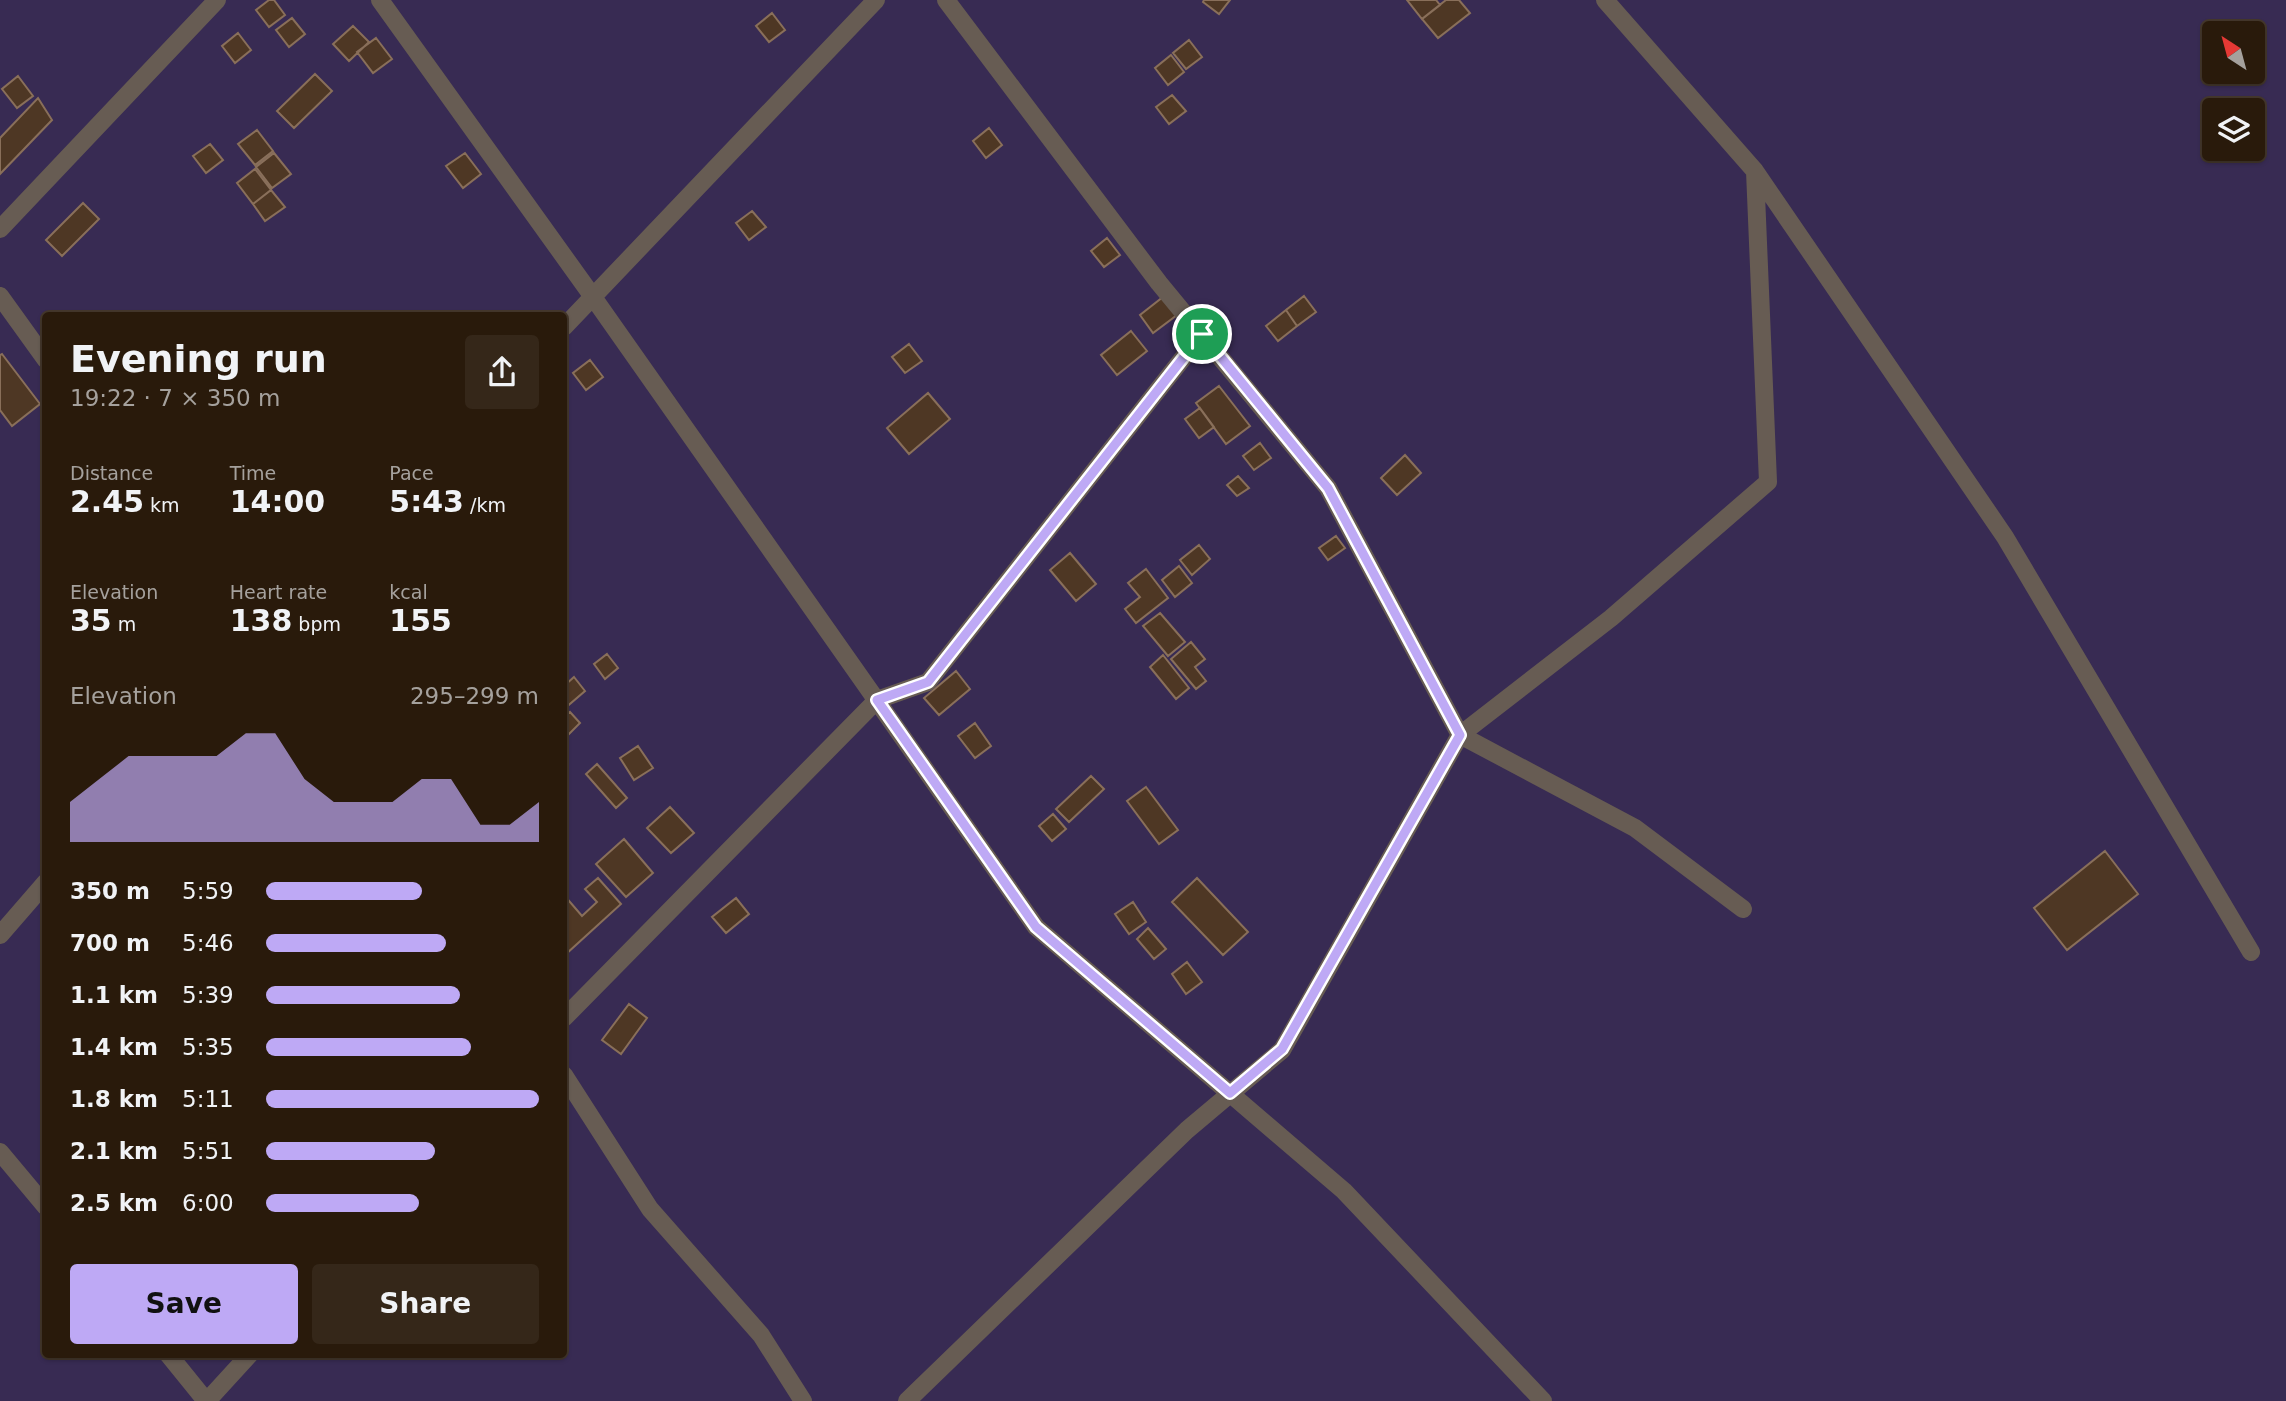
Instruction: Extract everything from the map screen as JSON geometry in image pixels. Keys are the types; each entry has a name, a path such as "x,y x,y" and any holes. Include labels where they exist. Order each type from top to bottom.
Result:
{"street":[{"path":"0,229 218,0"},
{"path":"380,0 593,297 1036,927 1344,1191 1543,1401"},
{"path":"567,324 876,0"},
{"path":"946,0 1159,283 1328,488 1460,735 1635,828 1743,909"},
{"path":"1605,0 1755,171 2006,537 2251,952"},
{"path":"907,1401 1187,1130 1282,1049 1460,735 1611,618 1768,482 1755,171"},
{"path":"0,296 42,354"},
{"path":"567,1015 877,700 928,682 1202,334"},
{"path":"0,935 42,887"},
{"path":"567,1081 650,1209 761,1335 803,1401"},
{"path":"0,1153 42,1202"},
{"path":"171,1358 207,1401 246,1358"}],"shaded area":[{"path":"0,0 2286,0 2286,1401 0,1401"}],"building":[{"path":"269,0 274,0 285,15 269,27 256,10"},
{"path":"1230,0 1219,14 1203,2"},
{"path":"1407,0 1436,0 1440,5 1422,19"},
{"path":"1446,0 1459,0 1470,13 1438,38 1422,19"},
{"path":"772,13 785,30 769,42 756,26"},
{"path":"292,18 305,34 289,47 276,30"},
{"path":"353,26 369,42 349,61 333,44"},
{"path":"238,33 251,50 235,63 222,46"},
{"path":"376,38 392,59 373,73 357,52"},
{"path":"1189,40 1202,57 1186,69 1173,53"},
{"path":"1171,55 1184,72 1168,85 1155,68"},
{"path":"315,74 332,91 294,128 277,111"},
{"path":"18,76 33,96 17,108 2,89"},
{"path":"1172,95 1186,111 1169,124 1156,107"},
{"path":"38,98 52,120 0,174 0,138"},
{"path":"989,128 1002,145 986,158 973,141"},
{"path":"257,130 273,151 255,165 238,144"},
{"path":"210,144 223,160 206,173 193,156"},
{"path":"274,153 291,174 272,188 256,167"},
{"path":"465,153 481,174 463,188 446,166"},
{"path":"255,169 271,190 253,204 237,183"},
{"path":"271,190 285,207 265,221 253,204"},
{"path":"83,203 99,219 62,256 46,240"},
{"path":"752,211 766,227 749,240 736,223"},
{"path":"1107,238 1120,255 1104,267 1091,251"},
{"path":"1304,296 1316,312 1297,326 1286,310"},
{"path":"1163,297 1177,315 1153,333 1140,315"},
{"path":"1286,310 1297,326 1278,341 1266,326"},
{"path":"1131,331 1147,351 1117,375 1101,355"},
{"path":"909,344 922,361 905,373 892,357"},
{"path":"2,354 40,404 12,426 0,410"},
{"path":"590,360 603,377 586,390 573,373"},
{"path":"1219,386 1250,426 1226,444 1196,403"},
{"path":"928,393 950,419 909,454 887,428"},
{"path":"1200,408 1214,427 1199,438 1185,419"},
{"path":"1260,443 1271,458 1254,470 1243,456"},
{"path":"1405,455 1421,473 1397,495 1381,478"},
{"path":"1238,476 1249,488 1237,496 1227,485"},
{"path":"1336,536 1345,548 1328,560 1319,548"},
{"path":"1199,545 1210,559 1192,575 1180,560"},
{"path":"1070,553 1096,584 1076,601 1050,570"},
{"path":"1179,566 1192,583 1175,597 1162,580"},
{"path":"1146,569 1168,598 1136,623 1125,609 1140,597 1128,583"},
{"path":"1160,613 1185,642 1168,656 1143,626"},
{"path":"1191,642 1205,659 1195,667 1206,681 1196,689 1171,659"},
{"path":"607,654 618,668 605,679 594,664"},
{"path":"1163,655 1189,688 1176,699 1150,667"},
{"path":"956,671 970,689 939,715 924,698"},
{"path":"574,677 585,691 567,706 567,683"},
{"path":"570,712 580,723 567,736 567,714"},
{"path":"975,723 991,746 975,758 958,736"},
{"path":"638,746 653,768 634,780 620,758"},
{"path":"597,764 627,798 616,808 586,774"},
{"path":"1091,776 1104,789 1069,822 1056,809"},
{"path":"1146,787 1178,830 1159,844 1127,801"},
{"path":"670,807 694,833 671,853 647,828"},
{"path":"1053,814 1066,829 1052,841 1039,826"},
{"path":"624,839 653,873 626,897 596,864"},
{"path":"2105,851 2138,894 2067,950 2034,908"},
{"path":"598,878 621,904 567,953 567,898 582,916 597,902 585,889"},
{"path":"1197,878 1248,932 1223,955 1172,902"},
{"path":"736,898 749,914 726,933 712,917"},
{"path":"1133,902 1146,922 1129,934 1115,914"},
{"path":"1148,928 1166,949 1154,959 1137,939"},
{"path":"1187,962 1202,982 1186,994 1172,974"},
{"path":"629,1004 647,1018 621,1054 602,1040"}],"route":[{"path":"1202,334 1328,488 1460,735 1282,1049 1230,1093 1036,927 877,700 928,682 1202,334"}]}
